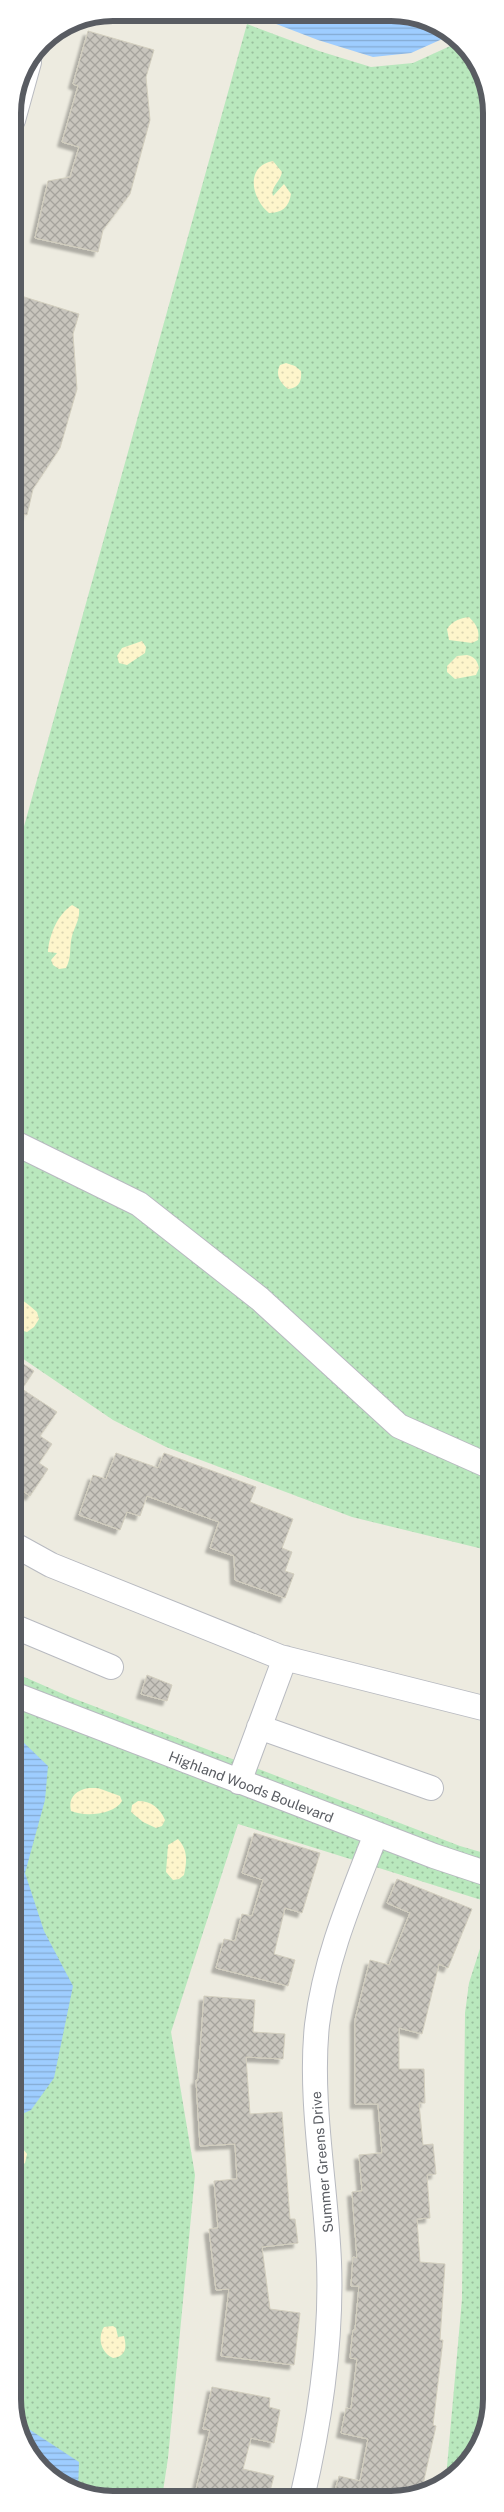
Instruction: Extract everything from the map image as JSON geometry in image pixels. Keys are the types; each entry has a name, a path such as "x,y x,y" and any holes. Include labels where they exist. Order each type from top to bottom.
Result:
{"street":[{"path":"21,1146 139,1204 260,1299 399,1426 483,1463"},
{"path":"21,1548 51,1565 285,1658 483,1708"},
{"path":"21,1629 111,1666"},
{"path":"239,1782 285,1658"},
{"name":"Highland Woods Boulevard","path":"21,1697 376,1834 483,1872"},
{"path":"260,1727 431,1788"},
{"name":"Summer Greens Drive","path":"304,2491 319,2419 329,2319 326,2210 316,2086 317,2026 321,1996 336,1939 376,1834"}],"green space":[{"path":"247,24 319,51 371,67 413,63 453,45 467,62 478,84 483,114 483,1549 352,1517 166,1447 113,1420 21,1357 21,837"},
{"path":"21,1676 70,1697 460,1846 483,1853 483,1901 238,1824 171,2032 195,2175 168,2458 163,2491 108,2491 84,2486 57,2472 40,2455 26,2428 23,2416 21,2398"},
{"path":"483,1939 483,2404 480,2422 470,2445 464,2455 447,2472 462,2299 465,2013 469,1983"}],"sand":[{"path":"273,161 282,172 274,187 273,196 284,184 291,194 287,206 278,212 269,213 258,199 254,183 258,169 264,164"},
{"path":"286,363 295,366 301,371 299,383 295,387 288,389 278,375 280,365"},
{"path":"469,617 477,627 478,640 472,643 449,640 447,629 449,626 456,620"},
{"path":"142,641 146,647 145,653 127,665 119,663 117,656 122,648"},
{"path":"467,655 474,658 477,663 479,668 476,675 455,679 447,672 447,666 457,656"},
{"path":"72,905 79,909 79,916 72,936 68,964 66,968 59,969 53,965 51,960 57,953 48,952 49,945 52,932 59,919"},
{"path":"21,1299 37,1312 39,1319 34,1327 27,1332 21,1330"},
{"path":"88,1788 98,1788 120,1796 122,1801 118,1806 106,1812 83,1814 71,1811 71,1802 76,1793"},
{"path":"138,1801 147,1802 158,1809 165,1820 162,1826 156,1828 143,1822 131,1812 132,1805"},
{"path":"178,1839 184,1847 186,1865 184,1875 179,1879 173,1880 166,1872 168,1845"},
{"path":"21,2146 27,2154 25,2163 21,2166"},
{"path":"113,2326 116,2328 118,2337 124,2336 125,2344 123,2353 113,2358 103,2349 101,2336 104,2327"}],"water":[{"path":"268,21 402,22 426,28 444,38 411,53 373,57 318,40"},
{"path":"21,1740 48,1766 45,1800 25,1873 44,1931 73,1986 54,2078 31,2110 21,2114"},
{"path":"26,2427 79,2462 78,2483 57,2472 48,2464 40,2455"}],"building":[{"path":"88,31 154,50 146,77 150,120 130,194 103,230 98,252 35,238 48,181 70,177 79,147 62,142 78,86 73,84"},
{"path":"21,296 79,314 73,334 77,389 60,448 33,489 27,515 21,514"},
{"path":"21,1362 34,1371 22,1389 57,1412 40,1436 52,1444 39,1463 48,1469 30,1496 21,1490"},
{"path":"116,1453 158,1468 164,1453 256,1487 250,1502 293,1519 282,1548 292,1552 285,1571 294,1574 285,1598 235,1580 234,1556 210,1548 219,1522 147,1496 140,1516 127,1512 120,1530 79,1515 93,1475 106,1479"},
{"path":"147,1675 172,1685 167,1701 141,1694"},
{"path":"254,1833 320,1853 302,1913 285,1908 274,1954 295,1960 288,1986 216,1968 224,1939 235,1941 242,1914 252,1916 263,1880 242,1873"},
{"path":"397,1879 472,1909 448,1968 439,1964 422,2034 399,2028 399,2069 424,2069 425,2103 419,2103 423,2145 433,2144 436,2174 427,2175 430,2218 417,2219 420,2262 445,2264 440,2340 443,2340 433,2425 436,2426 423,2485 414,2488 390,2491 335,2491 339,2476 360,2481 368,2439 341,2433 346,2408 351,2409 357,2359 350,2358 359,2286 351,2286 353,2257 357,2258 352,2192 362,2191 359,2155 382,2153 378,2104 355,2104 355,2020 370,1960 389,1965 410,1913 387,1903"},
{"path":"204,1996 255,2000 253,2032 285,2034 283,2059 246,2057 250,2114 282,2112 290,2219 295,2219 298,2243 262,2247 270,2309 300,2313 294,2365 221,2356 229,2289 216,2290 209,2229 218,2228 214,2181 237,2179 235,2144 200,2146 196,2080 198,2080"},
{"path":"212,2387 270,2398 269,2407 280,2410 274,2443 251,2438 243,2469 274,2476 270,2491 196,2491 210,2430 203,2429"}]}
